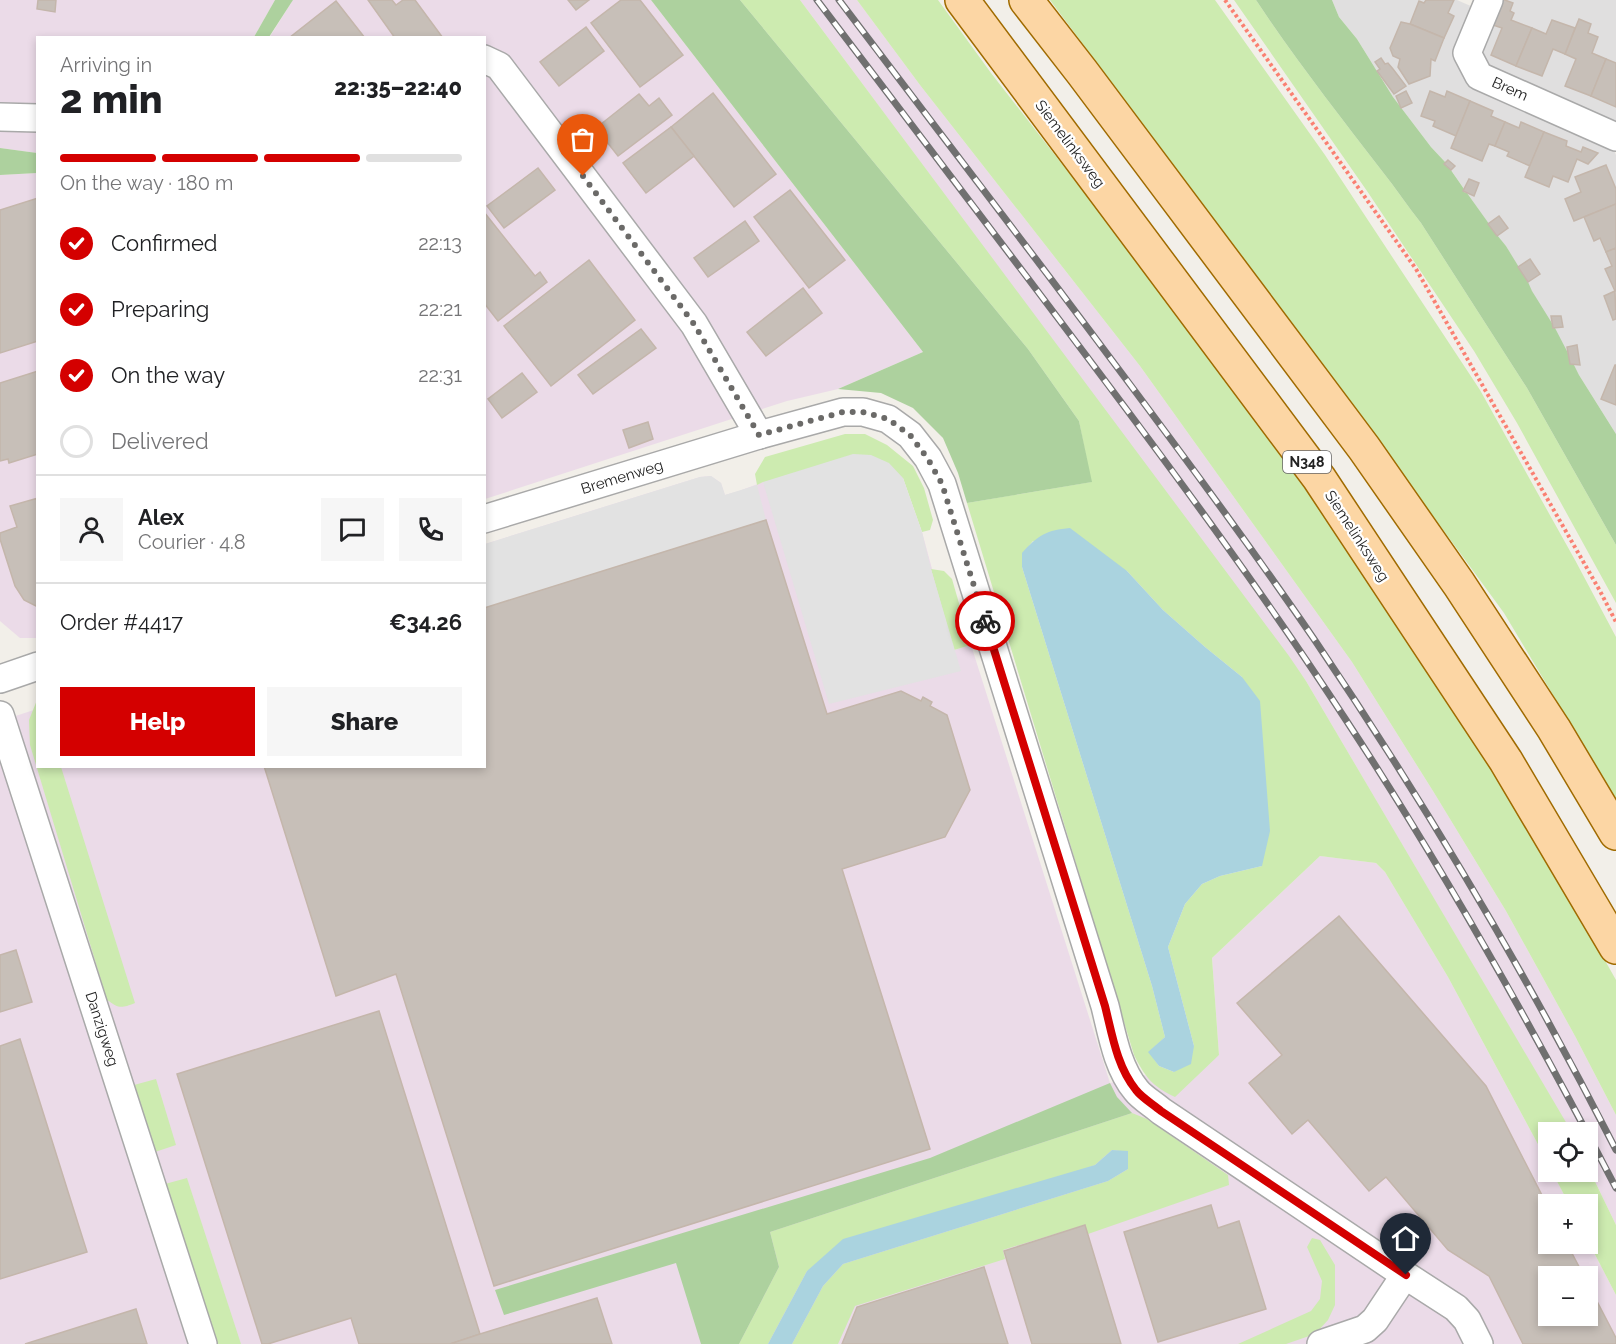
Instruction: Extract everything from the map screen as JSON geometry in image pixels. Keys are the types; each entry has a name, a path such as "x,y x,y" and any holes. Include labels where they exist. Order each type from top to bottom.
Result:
{"main road":[{"name":"Siemelinksweg","path":"962,0 1319,478 1506,761 1616,947"},
{"path":"1026,0 1364,448 1459,584 1554,729 1616,833"}],"street":[{"name":"Brem","path":"1489,0 1467,53 1479,76 1616,137"},
{"path":"486,60 499,66 694,324 759,435"},
{"path":"0,117 36,118"},
{"name":"Bremenweg","path":"486,518 759,435 843,412 863,412 888,419 910,435 928,459 942,484 1125,1074 1137,1091 1161,1111 1456,1308 1467,1320 1479,1344"},
{"path":"0,679 36,667"},
{"name":"Danzigweg","path":"0,715 203,1344"},
{"path":"1321,1344 1365,1329 1375,1320 1406,1275"}],"path":[{"path":"1225,0 1416,268 1616,622"}],"shaded area":[{"path":"0,0 275,0 255,36 36,36 36,153 0,148"},
{"path":"293,0 651,0 923,352 838,389 787,401 486,499 486,36 270,36"},
{"path":"800,0 857,0 920,85 1140,366 1352,662 1506,911 1616,1115 1616,1225 1595,1182 1598,1182 1598,1122 1565,1122 1306,681"},
{"path":"1332,0 1457,0 1473,7 1453,57 1467,84 1611,143 1616,155 1616,434 1573,364 1570,364 1553,328 1506,246 1464,192 1451,170 1444,164 1446,163 1393,97 1357,39 1339,17"},
{"path":"1500,0 1616,0 1616,122 1484,68 1478,52"},
{"path":"36,173 36,638 20,638 0,621 0,175"},
{"path":"853,454 871,455 889,463 903,478 922,532 961,671 829,704 763,482"},
{"path":"711,476 721,483 725,495 763,482 922,532 954,650 971,645 1110,1083 1145,1075 1166,1092 1219,1055 1212,958 1320,856 1376,863 1385,872 1448,977 1538,1144 1538,1182 1557,1182 1564,1194 1538,1194 1538,1254 1595,1254 1616,1295 1616,1344 0,1344 0,721 36,709 36,768 486,768 486,544 700,477"},
{"path":"711,476 721,483 725,495 757,485 766,520 486,608 486,544 700,477"}],"green space":[{"path":"275,0 293,0 270,36 255,36"},
{"path":"651,0 740,0 1028,349 1079,421 1092,482 967,503 958,473 943,438 913,408 881,393 838,389 923,352"},
{"path":"740,0 800,0 1289,656 1306,681 1566,1122 1538,1122 1538,1144 1448,977 1385,872 1376,863 1320,856 1212,958 1219,1055 1175,1097 1155,1085 1142,1069 1134,1055 967,503 1091,482 1079,421 1028,349","holes":["1033,541 1127,571 1163,610 1242,677 1262,866 1220,876 1202,884 1185,904 1168,947 1194,1046 1174,1072 1159,1066 1149,1052 1165,1037 1152,986 1022,567 1023,553"]},
{"path":"857,0 938,0 991,73 1135,258 1308,493 1405,634 1550,863 1616,980 1616,1115 1506,911 1352,662 1140,366 920,85"},
{"path":"1050,0 1215,0 1325,155 1480,390 1616,637 1616,800 1504,613 1299,333"},
{"path":"1234,0 1256,0 1421,223 1527,388 1616,545 1616,603 1517,423 1474,351 1367,191"},
{"path":"1256,0 1332,0 1339,17 1357,39 1393,97 1446,163 1464,192 1506,246 1555,328 1569,355 1570,363 1573,363 1616,434 1616,545 1527,388 1421,223"},
{"path":"0,148 36,153 36,173 0,175"},
{"path":"845,434 865,434 887,445 913,466 924,488 933,520 930,530 922,532 903,478 763,482 757,485 755,474 765,457"},
{"path":"931,569 944,571 952,579 971,645 954,650"},
{"path":"36,702 36,765 30,745 29,720"},
{"path":"37,768 61,768 135,1003 123,1007 107,1000"},
{"path":"156,1079 176,1145 155,1152 134,1085"},
{"path":"1110,1083 1117,1097 1132,1113 770,1232 779,1267 739,1344 701,1344 676,1263 504,1315 495,1290 930,1158"},
{"path":"1132,1113 1147,1119 1228,1175 1229,1185 1088,1234 1084,1225 1003,1250 1005,1259 855,1306 838,1344 792,1344 823,1286 843,1264 1108,1181 1128,1169 1128,1152 1112,1150 1095,1165 807,1271 768,1344 739,1344 779,1267 770,1232"},
{"path":"187,1178 241,1344 215,1344 165,1184"},
{"path":"1557,1182 1595,1182 1616,1225 1616,1295 1595,1254 1598,1254 1598,1194 1564,1194"},
{"path":"1312,1238 1320,1240 1335,1265 1335,1305 1328,1320 1315,1334 1286,1344 1238,1344 1311,1311 1320,1299 1322,1281 1307,1247"}],"water":[{"path":"1070,528 1127,571 1163,610 1242,677 1260,701 1270,831 1262,866 1220,876 1202,884 1185,904 1168,947 1194,1046 1191,1064 1174,1072 1159,1066 1148,1052 1165,1037 1152,986 1022,567 1022,553 1033,542 1043,534"},
{"path":"1112,1150 1128,1151 1128,1169 1108,1181 843,1264 823,1286 792,1344 768,1344 807,1271 843,1239 1095,1165"}],"building":[{"path":"38,0 56,0 55,12 37,9"},
{"path":"368,0 392,0 396,5 403,0 415,0 442,36 394,36"},
{"path":"568,0 589,0 576,10"},
{"path":"621,0 640,0 683,55 640,87 591,23"},
{"path":"1426,0 1454,0 1448,13 1454,16 1444,38 1410,24 1419,1 1424,3"},
{"path":"1500,0 1513,3 1510,11 1514,13 1511,20 1532,28 1516,66 1491,55 1502,28 1490,24"},
{"path":"336,1 363,36 292,36"},
{"path":"1579,19 1591,24 1588,33 1598,37 1592,53 1606,59 1591,96 1565,86 1576,59 1565,54"},
{"path":"1552,20 1575,28 1565,54 1553,49 1542,76 1516,66 1532,28 1546,34"},
{"path":"1401,22 1444,38 1435,61 1431,59 1430,76 1409,84 1398,67 1400,59 1393,56 1390,48"},
{"path":"586,27 604,51 559,86 540,62"},
{"path":"1381,58 1385,64 1388,63 1406,86 1394,94 1377,71 1380,69 1375,62"},
{"path":"1606,59 1616,63 1616,107 1591,96"},
{"path":"1406,91 1412,103 1401,108 1396,96"},
{"path":"1430,91 1445,97 1447,91 1470,101 1456,136 1433,126 1435,121 1421,116"},
{"path":"713,93 776,174 734,207 671,127"},
{"path":"639,94 649,106 659,98 672,115 618,156 596,128"},
{"path":"1470,101 1493,111 1491,116 1505,122 1495,146 1489,144 1482,161 1451,148"},
{"path":"1505,122 1519,128 1521,122 1544,132 1530,166 1507,156 1509,152 1495,146"},
{"path":"671,127 694,156 646,193 623,163"},
{"path":"1544,132 1567,141 1566,146 1581,152 1583,147 1598,153 1588,164 1577,159 1568,182 1553,176 1549,187 1525,177"},
{"path":"1448,160 1455,166 1451,170 1444,164"},
{"path":"1606,165 1616,189 1616,204 1574,221 1565,199 1581,192 1575,177"},
{"path":"538,168 555,190 504,228 487,206"},
{"path":"1469,179 1479,183 1474,196 1463,191"},
{"path":"790,190 845,260 809,288 754,217"},
{"path":"36,199 36,342 0,353 0,210"},
{"path":"1616,204 1616,248 1606,252 1600,238 1594,241 1584,217"},
{"path":"486,215 535,276 540,272 547,282 498,321 486,306"},
{"path":"1499,216 1508,228 1497,236 1488,224"},
{"path":"745,221 759,241 708,277 694,258"},
{"path":"1616,248 1615,291 1605,269 1612,266 1606,252"},
{"path":"1530,259 1540,274 1528,282 1518,267"},
{"path":"589,260 635,320 551,386 504,326"},
{"path":"803,288 822,313 766,356 747,332"},
{"path":"1615,291 1616,319 1613,320 1604,296"},
{"path":"1551,316 1561,316 1563,327 1553,328"},
{"path":"641,329 656,348 593,394 578,375"},
{"path":"1577,345 1580,365 1570,364 1567,347"},
{"path":"1616,365 1616,405 1601,399"},
{"path":"36,372 36,455 9,463 8,459 0,461 0,383"},
{"path":"522,373 537,392 502,418 488,399"},
{"path":"648,422 653,439 629,448 623,430"},
{"path":"36,499 36,606 24,600 15,586 0,539 0,533 17,527 10,506"},
{"path":"766,520 827,714 901,691 921,701 923,697 932,702 930,706 947,715 970,790 945,837 842,869 930,1149 494,1286 396,974 336,996 265,768 486,768 486,607"},
{"path":"1339,916 1486,1086 1541,1194 1538,1194 1538,1254 1572,1254 1579,1266 1538,1266 1538,1326 1598,1326 1598,1303 1616,1338 1616,1344 1523,1344 1489,1276 1448,1250 1386,1177 1369,1191 1308,1120 1292,1134 1249,1083 1282,1055 1237,1003"},
{"path":"16,950 32,1002 0,1012 0,955"},
{"path":"379,1011 480,1334 450,1344 359,1344 351,1318 262,1344 177,1074"},
{"path":"20,1039 87,1252 0,1279 0,1046"},
{"path":"1211,1205 1218,1228 1239,1221 1266,1309 1158,1342 1124,1232"},
{"path":"1085,1225 1121,1344 1032,1344 1004,1251"},
{"path":"984,1267 1008,1344 842,1344 857,1307"},
{"path":"597,1298 612,1344 450,1344 480,1334"},
{"path":"136,1309 147,1344 25,1344"}],"railway":[{"path":"817,0 1157,450 1316,674 1383,777 1453,892 1520,1009 1616,1188"},
{"path":"839,0 1172,440 1314,639 1435,826 1473,890 1582,1084 1616,1150"}],"way so far":[{"path":"583,176 694,324 759,435 843,412 863,412 888,419 910,435 928,459 942,484 985,621"}],"route":[{"path":"985,621 1125,1074 1137,1091 1161,1111 1406,1275"}]}
